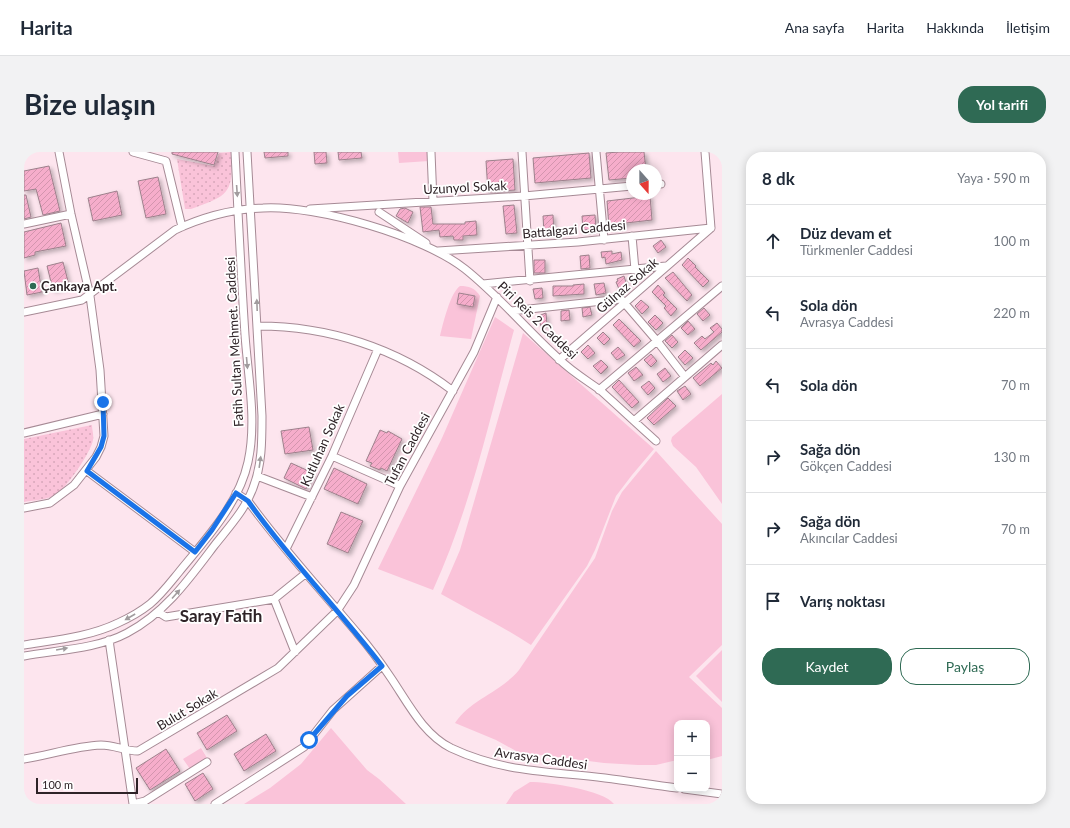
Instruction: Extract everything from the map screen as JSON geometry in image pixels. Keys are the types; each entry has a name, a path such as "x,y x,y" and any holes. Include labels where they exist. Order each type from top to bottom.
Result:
{"street":[{"path":"24,508 50,503 62,496 87,471 101,447 104,436 100,370 90,296 71,214 59,152"},
{"path":"133,152 166,161 182,227"},
{"name":"Fatih Sultan Mehmet. Caddesi","path":"24,656 109,640 126,633 150,619 185,584 248,501 257,476 261,453 262,416 258,326 245,210 235,152"},
{"name":"Fatih Sultan Mehmet. Caddesi","path":"24,645 99,631 131,617 150,604 162,593 195,552 212,530 236,493 245,473 248,460 251,428 251,396 245,335 245,210 247,152"},
{"path":"431,152 433,201"},
{"path":"522,152 530,281"},
{"path":"596,152 604,240"},
{"path":"705,152 711,228"},
{"name":"Uzunyol Sokak","path":"300,209 524,196 626,187"},
{"name":"Piri Reis 2 Caddesi","path":"24,312 82,300 90,296 176,230 214,216 245,210 300,209 366,224 438,251"},
{"name":"Piri Reis 2 Caddesi","path":"379,212 465,268 497,297 560,360 599,390 656,441"},
{"path":"24,224 71,214"},
{"name":"Battalgazi Caddesi","path":"438,251 604,240 711,228"},
{"name":"Gülnaz Sokak","path":"560,360 711,228"},
{"path":"632,236 635,270"},
{"path":"483,284 530,281 666,266"},
{"path":"599,390 722,286"},
{"name":"Tufan Caddesi","path":"337,611 354,585 400,486 474,352 497,297"},
{"path":"511,311 621,299 685,377"},
{"path":"258,326 317,330 356,340 430,373 453,391"},
{"path":"634,421 722,345"},
{"name":"Kutluhan Sokak","path":"286,549 332,456 378,349"},
{"path":"24,433 103,414"},
{"path":"332,456 400,486"},
{"path":"87,471 195,552"},
{"path":"257,476 312,497"},
{"name":"Avrasya Caddesi","path":"236,493 248,501 305,574 358,634 382,666 412,711 432,735 457,750 490,764 517,770 605,778 674,788"},
{"path":"158,612 166,617 274,600 305,574"},
{"path":"274,600 295,652"},
{"name":"Bulut Sokak","path":"24,759 100,745 115,745 131,751 144,749 278,668 305,640 337,611"},
{"path":"109,640 133,804 145,801 207,762"},
{"path":"215,804 304,747 333,710 382,666"},
{"path":"707,792 722,794"}],"shaded area":[{"path":"231,152 231,177 226,191 213,201 191,209 185,209 177,159 214,166 219,153"},
{"path":"398,152 428,152 429,161 399,163"},
{"path":"460,286 472,288 480,296 471,339 440,336 450,302 456,290"},
{"path":"495,317 514,330 479,462 458,527 433,590 378,569 442,438"},
{"path":"523,333 654,449 616,496 595,550 587,566 531,645 441,594 460,550"},
{"path":"722,394 722,504 696,467 673,446 671,441 672,437"},
{"path":"92,425 93,438 88,453 67,484 53,496 45,499 24,502 24,439"},
{"path":"656,451 722,524 722,645 689,677 722,708 722,756 710,759 710,720 674,720 674,761 656,765 604,763 518,752 496,740 455,723 469,708 512,678 519,670 595,558 612,511 622,492"},
{"path":"722,650 722,702 696,676"},
{"path":"331,728 367,770 406,804 244,804 270,788 301,764"},
{"path":"201,748 207,758 190,769 183,759"},
{"path":"530,782 562,785 588,791 608,799 614,804 506,804 514,792"}],"building":[{"path":"172,152 218,152 214,165 172,154"},
{"path":"264,152 288,152 288,156 265,158"},
{"path":"314,152 326,152 327,163 315,164"},
{"path":"338,152 361,152 362,158 339,160"},
{"path":"644,152 645,164 626,164 626,179 609,180 606,153"},
{"path":"589,153 591,178 535,183 533,158"},
{"path":"513,159 515,190 488,192 486,161"},
{"path":"49,166 60,211 43,215 36,189 24,191 24,171"},
{"path":"158,177 166,214 146,218 138,181"},
{"path":"117,191 122,215 93,221 88,198"},
{"path":"24,195 26,195 31,217 24,219"},
{"path":"626,199 626,200 650,200 652,220 626,223 626,225 609,227 607,201"},
{"path":"514,205 517,233 506,234 503,206"},
{"path":"420,207 431,207 433,224 465,224 465,222 476,221 477,235 463,236 463,240 454,240 453,236 440,237 439,230 423,232"},
{"path":"405,208 413,212 408,223 396,216 400,209"},
{"path":"553,215 554,233 544,233 543,216"},
{"path":"595,215 596,229 583,230 582,216"},
{"path":"61,223 66,246 35,252 35,255 24,258 24,232"},
{"path":"661,240 666,247 658,253 653,246"},
{"path":"612,251 612,254 621,252 622,260 606,264 605,257 602,258 601,252"},
{"path":"589,255 590,268 581,269 580,256"},
{"path":"688,258 709,281 703,287 682,265"},
{"path":"534,260 545,260 545,273 534,273"},
{"path":"63,262 69,285 53,290 47,266"},
{"name":"Çankaya Apt.","path":"38,268 42,292 27,295 24,271"},
{"path":"673,272 692,295 687,301 665,278"},
{"path":"624,276 627,286 619,289 616,282 618,281 617,279"},
{"path":"604,283 606,293 596,295 594,284"},
{"path":"584,284 584,294 553,296 553,286 573,286"},
{"path":"658,285 665,293 663,295 677,309 671,316 664,308 666,306 652,292"},
{"path":"542,288 543,298 535,299 533,289"},
{"path":"459,293 475,296 473,307 457,304"},
{"path":"641,300 649,307 642,314 635,306"},
{"path":"590,307 592,315 583,317 582,308"},
{"path":"704,308 710,315 703,321 697,314"},
{"path":"569,310 570,320 561,321 561,311"},
{"path":"546,313 547,324 541,326 538,316"},
{"path":"655,315 663,323 656,330 648,322"},
{"path":"619,319 641,341 634,347 613,325"},
{"path":"688,321 695,329 688,335 681,328"},
{"path":"717,323 722,329 722,332 701,350 694,343 702,336 705,339 714,332 710,328"},
{"path":"603,332 610,339 604,345 597,338"},
{"path":"672,335 678,342 672,348 665,341"},
{"path":"588,345 595,353 588,359 581,352"},
{"path":"618,347 625,355 617,360 611,353"},
{"path":"685,350 693,358 685,365 678,357"},
{"path":"651,354 657,361 651,367 644,360"},
{"path":"601,360 608,367 601,374 593,366"},
{"path":"716,361 722,368 700,386 693,378 711,363 713,365"},
{"path":"636,367 643,375 634,381 628,373"},
{"path":"665,368 671,376 663,382 657,374"},
{"path":"619,380 639,402 632,408 612,387"},
{"path":"649,381 655,388 648,395 641,387"},
{"path":"685,386 691,394 683,400 677,391"},
{"path":"668,398 676,406 654,425 647,418"},
{"path":"309,427 313,450 285,454 281,431"},
{"path":"380,430 387,433 388,431 402,439 387,471 370,466 372,463 366,461"},
{"path":"291,463 313,473 306,489 284,478"},
{"path":"334,468 367,484 358,504 324,489"},
{"path":"341,512 363,521 348,553 327,544"},
{"path":"227,715 237,731 207,750 197,733"},
{"path":"266,734 276,751 244,771 234,754"},
{"path":"166,749 180,771 150,790 136,768"},
{"path":"203,773 213,789 195,801 185,784"}],"place":[{"name":"Çankaya Apt.","path":"33,286"}],"district":[{"name":"Saray Fatih","path":"221,615"}],"route":[{"path":"103,402 104,436 101,447 87,471 195,552 226,510 236,493 248,501 258,516 313,584 358,634 382,666 333,710 309,740"}]}
